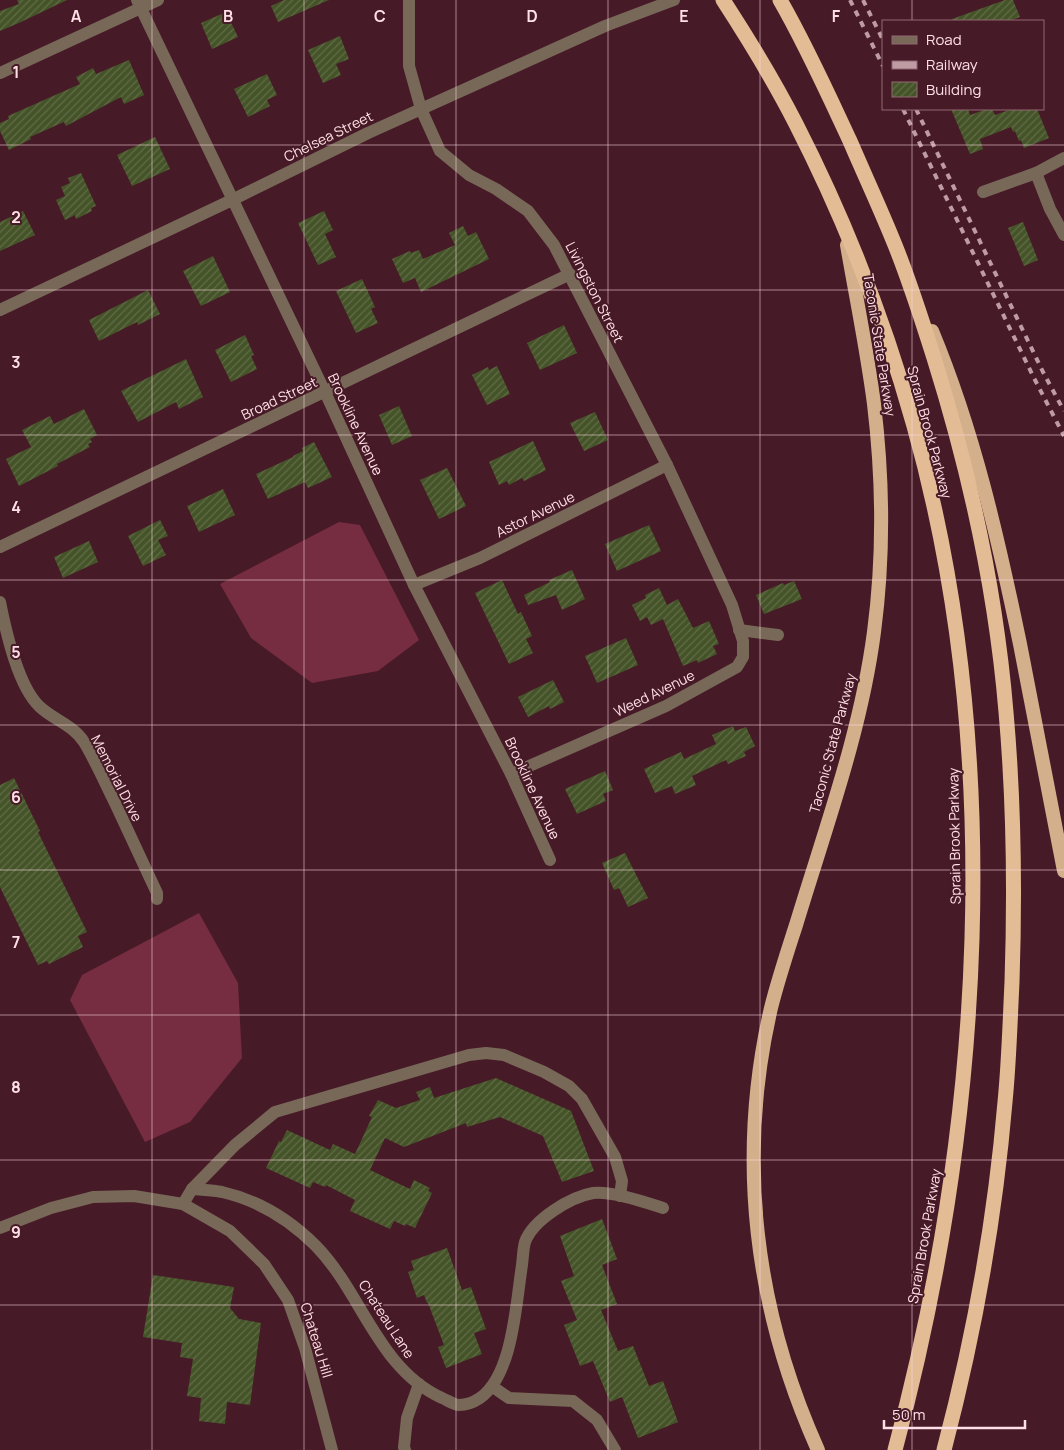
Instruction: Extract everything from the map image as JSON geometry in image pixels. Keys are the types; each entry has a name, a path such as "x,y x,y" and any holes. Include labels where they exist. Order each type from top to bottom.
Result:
{"highway":[{"name":"Taconic State Parkway","path":"723,0 762,61 796,123 845,232 873,400 877,437 882,531 874,634 861,706 771,1008 760,1074 754,1142 754,1191 757,1232 766,1294 793,1389 818,1450"},
{"path":"780,0 840,119 896,246 950,377 965,419 984,486 1013,613 1064,871"},
{"name":"Sprain Brook Parkway","path":"845,232 868,287 897,371 914,427 930,492 950,592 960,659 971,798 970,962 958,1122 945,1218 933,1287 919,1355 895,1450"},
{"name":"Sprain Brook Parkway","path":"896,246 940,378 959,443 988,577 999,644 1006,711 1014,852 1008,1071 992,1221 974,1322 944,1450"}],"street":[{"path":"0,73 139,4 158,0"},
{"name":"Livingston Street","path":"409,0 409,66 421,109 440,151 469,174 496,189 528,212 554,245 667,465 732,605 740,630"},
{"name":"Chelsea Street","path":"0,310 368,133 605,26 669,2"},
{"name":"Brookline Avenue","path":"139,4 325,392 414,585 511,774 550,860"},
{"path":"983,192 1036,173 1064,158"},
{"path":"1036,173 1050,209 1064,235"},
{"name":"Broad Street","path":"0,547 570,274"},
{"name":"Astor Avenue","path":"414,585 480,558 667,465"},
{"name":"Memorial Drive","path":"0,602 20,676 30,696 41,708 66,724 83,741 157,893 157,900"},
{"path":"740,630 778,635"},
{"name":"Weed Avenue","path":"511,774 666,706 737,667 743,657 743,641 740,630"},
{"path":"183,1204 192,1189 235,1145 275,1112 469,1055 486,1053 504,1055 544,1072 569,1086 582,1099 615,1157 622,1181 620,1196"},
{"name":"Chateau Lane","path":"192,1189 222,1192 256,1204 288,1222 316,1246 344,1280 390,1355 408,1376 432,1394 458,1405 474,1402 488,1393 497,1381 508,1354 526,1241 541,1219 566,1203 594,1193 620,1196 663,1208"},
{"name":"Chateau Hill","path":"0,1228 51,1208 93,1197 134,1196 183,1204 230,1231 264,1264 288,1300 305,1348 332,1450"},
{"path":"405,1450 408,1418 419,1384"},
{"path":"493,1386 509,1398 573,1401 597,1420 615,1450"}],"shaded area":[{"path":"339,522 360,525 419,640 378,671 312,683 251,638 220,584"},
{"path":"199,913 238,983 242,1058 190,1122 145,1142 70,1000 82,975"}],"building":[{"path":"17,0 67,0 0,31 0,11 19,4"},
{"path":"284,0 329,0 278,22 271,6"},
{"path":"1005,0 1013,0 1020,17 1012,20 952,19"},
{"path":"226,12 238,37 212,49 201,23"},
{"path":"340,36 349,59 336,64 341,75 323,83 308,50"},
{"path":"129,60 144,95 124,104 121,97 66,126 64,122 30,137 31,139 9,150 0,131 0,123 9,119 8,116 80,84 76,77 93,68 96,74"},
{"path":"267,74 277,95 267,100 270,106 248,117 234,89"},
{"path":"951,110 968,110 970,115 984,110 992,110 995,115 1009,110 1037,110 1049,138 1024,148 1021,140 1019,141 1011,127 980,139 983,149 970,154"},
{"path":"155,137 170,169 132,186 117,155"},
{"path":"81,173 96,206 91,208 92,211 76,219 75,215 65,220 56,200 65,196 61,187 70,183 68,178"},
{"path":"23,211 35,235 0,251 0,222"},
{"path":"324,211 333,230 325,234 336,257 318,265 298,223"},
{"path":"1023,222 1038,260 1024,266 1008,228"},
{"path":"463,226 468,236 476,232 489,259 421,292 415,278 403,283 392,259 410,251 411,253 419,250 423,259 455,245 449,233"},
{"path":"213,256 230,292 201,306 183,271"},
{"path":"362,279 375,307 371,309 378,323 356,333 336,291"},
{"path":"148,290 160,314 138,325 137,322 99,341 89,320"},
{"path":"564,325 577,353 540,370 527,343"},
{"path":"245,335 254,355 251,356 257,369 231,382 215,350"},
{"path":"186,359 203,397 179,409 176,402 138,422 121,391"},
{"path":"497,366 510,394 487,405 472,375 488,367 489,370"},
{"path":"399,406 412,436 392,445 379,415"},
{"path":"84,409 97,435 90,439 92,442 88,444 90,447 19,486 6,459 31,447 22,430 50,416 54,424"},
{"path":"595,412 608,440 584,451 570,423"},
{"path":"533,441 546,470 524,481 522,478 509,485 507,481 499,485 489,462"},
{"path":"314,442 332,477 308,488 305,482 268,499 256,474 293,457 303,451 302,448"},
{"path":"447,468 466,506 439,519 420,480"},
{"path":"223,489 235,515 199,532 187,506"},
{"path":"160,520 168,536 158,540 166,555 143,566 128,536"},
{"path":"649,525 661,551 617,571 605,544"},
{"path":"89,541 98,562 63,578 54,557"},
{"path":"572,570 585,599 562,610 556,595 528,605 524,595 550,582 549,580"},
{"path":"502,580 518,614 521,612 532,636 526,639 533,653 509,664 475,593"},
{"path":"794,581 802,599 764,614 756,595 783,583 784,585"},
{"path":"659,588 667,605 678,599 693,628 709,621 719,644 713,646 717,654 698,663 697,660 683,666 663,619 651,625 647,617 640,621 632,605 646,598 645,595"},
{"path":"626,638 638,665 597,683 585,656"},
{"path":"553,680 564,702 550,709 549,706 528,717 518,697"},
{"path":"733,726 735,731 746,727 755,746 744,752 746,756 728,764 726,760 692,776 696,785 675,794 672,786 655,793 644,769 681,752 684,759 716,744 712,735"},
{"path":"605,771 613,790 603,794 606,801 577,814 565,789"},
{"path":"14,778 87,932 78,936 83,947 49,964 47,961 38,965 0,887 0,785"},
{"path":"625,853 648,898 628,907 619,888 614,890 602,863"},
{"path":"496,1078 571,1111 594,1171 562,1182 543,1136 500,1117 467,1127 466,1123 404,1147 385,1138 370,1170 410,1189 414,1180 430,1188 428,1191 432,1193 415,1228 394,1221 390,1229 350,1211 355,1200 326,1185 325,1187 313,1182 310,1188 266,1168 279,1141 281,1142 287,1130 330,1150 333,1144 355,1154 372,1117 369,1116 378,1100 396,1108 420,1100 416,1092 430,1087 434,1098"},
{"path":"602,1219 617,1259 602,1265 617,1304 601,1310 618,1351 633,1346 649,1386 663,1381 678,1422 638,1438 622,1397 610,1402 593,1361 580,1366 564,1325 577,1320 561,1281 574,1276 560,1236"},
{"path":"447,1248 462,1290 471,1287 486,1329 474,1333 482,1354 446,1368 438,1347 444,1345 428,1303 424,1295 417,1298 408,1272 414,1270 411,1261"},
{"path":"153,1275 234,1287 230,1308 239,1319 261,1323 250,1405 227,1402 225,1424 199,1421 201,1398 187,1396 193,1359 180,1357 182,1343 143,1337"}],"railway":[{"path":"850,0 882,64"},
{"path":"863,0 882,38"},
{"path":"903,110 1064,436"},
{"path":"916,110 1043,372 1064,411"}]}
